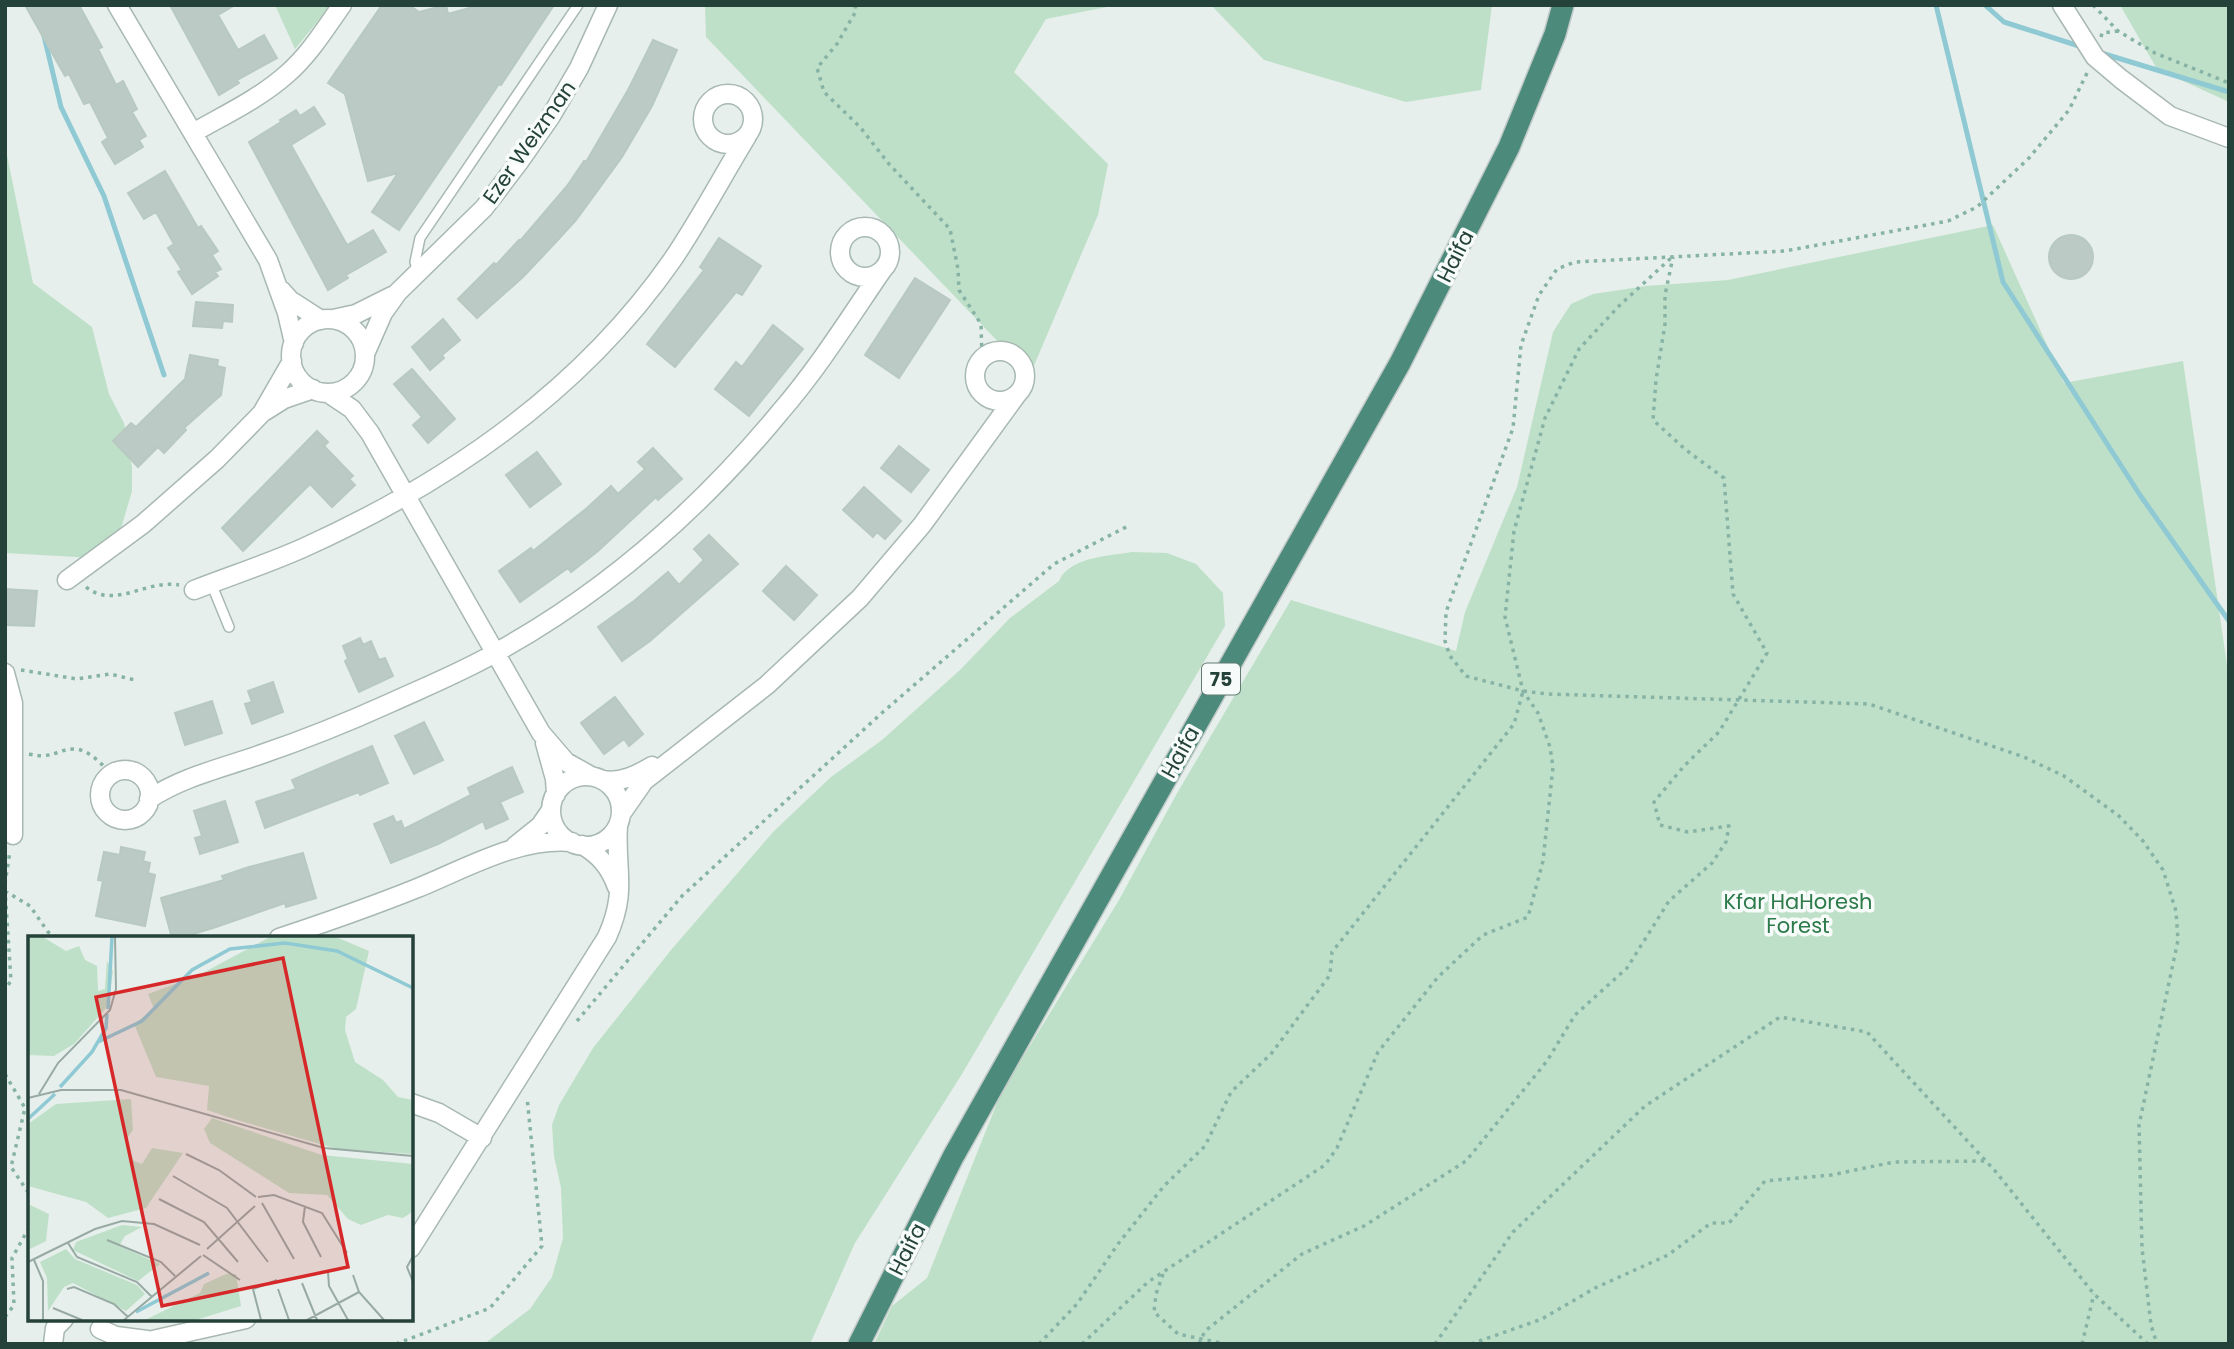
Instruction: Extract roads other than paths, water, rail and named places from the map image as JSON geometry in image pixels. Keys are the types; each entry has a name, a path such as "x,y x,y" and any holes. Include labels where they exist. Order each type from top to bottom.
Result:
{"highway":[{"name":"Haifa","path":"859,1344 953,1157 1400,363 1509,148 1555,34 1563,5"}],"street":[{"path":"117,5 268,260 287,313 298,377 306,386 352,409 370,433 541,733 566,762 612,787 618,797 621,882 618,908 607,937 413,1245"},
{"path":"193,133 268,89 287,74 305,55 342,5"},
{"name":"Ezer Weizman","path":"398,292 484,208 519,162 551,116 579,68 608,5"},
{"path":"2062,5 2095,57 2170,116 2229,138"},
{"path":"202,587 303,548 406,496 486,446 548,397 593,354 673,259 747,136 753,123 751,108 741,98 722,95 710,102 703,121 708,133 719,142 734,144 747,136"},
{"path":"719,142 724,174"},
{"path":"149,799 189,777 318,734 402,698 495,653 586,596 695,507 783,409 846,324 889,256 887,241 878,231 865,227 852,231 841,247 841,260 856,288 855,301 846,324"},
{"path":"849,272 863,277 877,274 883,269"},
{"path":"278,287 290,300 327,320 345,323 362,341 365,354"},
{"path":"262,413 300,333 309,324 356,314 398,292"},
{"path":"72,577 168,503 217,459 262,413 284,399 350,386 363,366 365,354 383,313 398,292"},
{"path":"285,936 372,906 506,852 556,841 597,844 607,839 644,781 767,685 860,598 922,524 982,445 1018,393 1025,380 1023,365 1007,352 1000,351 982,359 975,378 979,390 985,396 991,400 1005,401 1018,393"},
{"path":"358,377 359,395 370,433"},
{"path":"982,445 989,417 985,396"},
{"path":"12,671 13,835"},
{"path":"541,733 555,779 553,821 558,831 599,857 613,876 618,908"},
{"path":"506,852 540,826 568,781 579,776 613,782 623,780 680,751"},
{"path":"138,774 147,785 147,806 137,817 123,820 109,815 104,810 100,797 103,784 112,774 125,770 154,778 189,777"},
{"path":"413,1104 439,1113 482,1138"},
{"path":"53,1344 55,1328 62,1321"},
{"path":"98,1331 141,1342 237,1321"}],"lane":[{"path":"418,273 415,262 420,238 578,5"},
{"path":"202,587 229,627"}],"waterway":[{"path":"1936,5 2003,282 2140,495 2229,621"},
{"path":"1985,5 2004,22 2082,47"},
{"path":"44,36 61,107 104,196 164,375"},
{"path":"2098,52 2229,92"}],"park label":[{"name":"Kfar HaHoresh Forest","path":"1798,913"}]}
